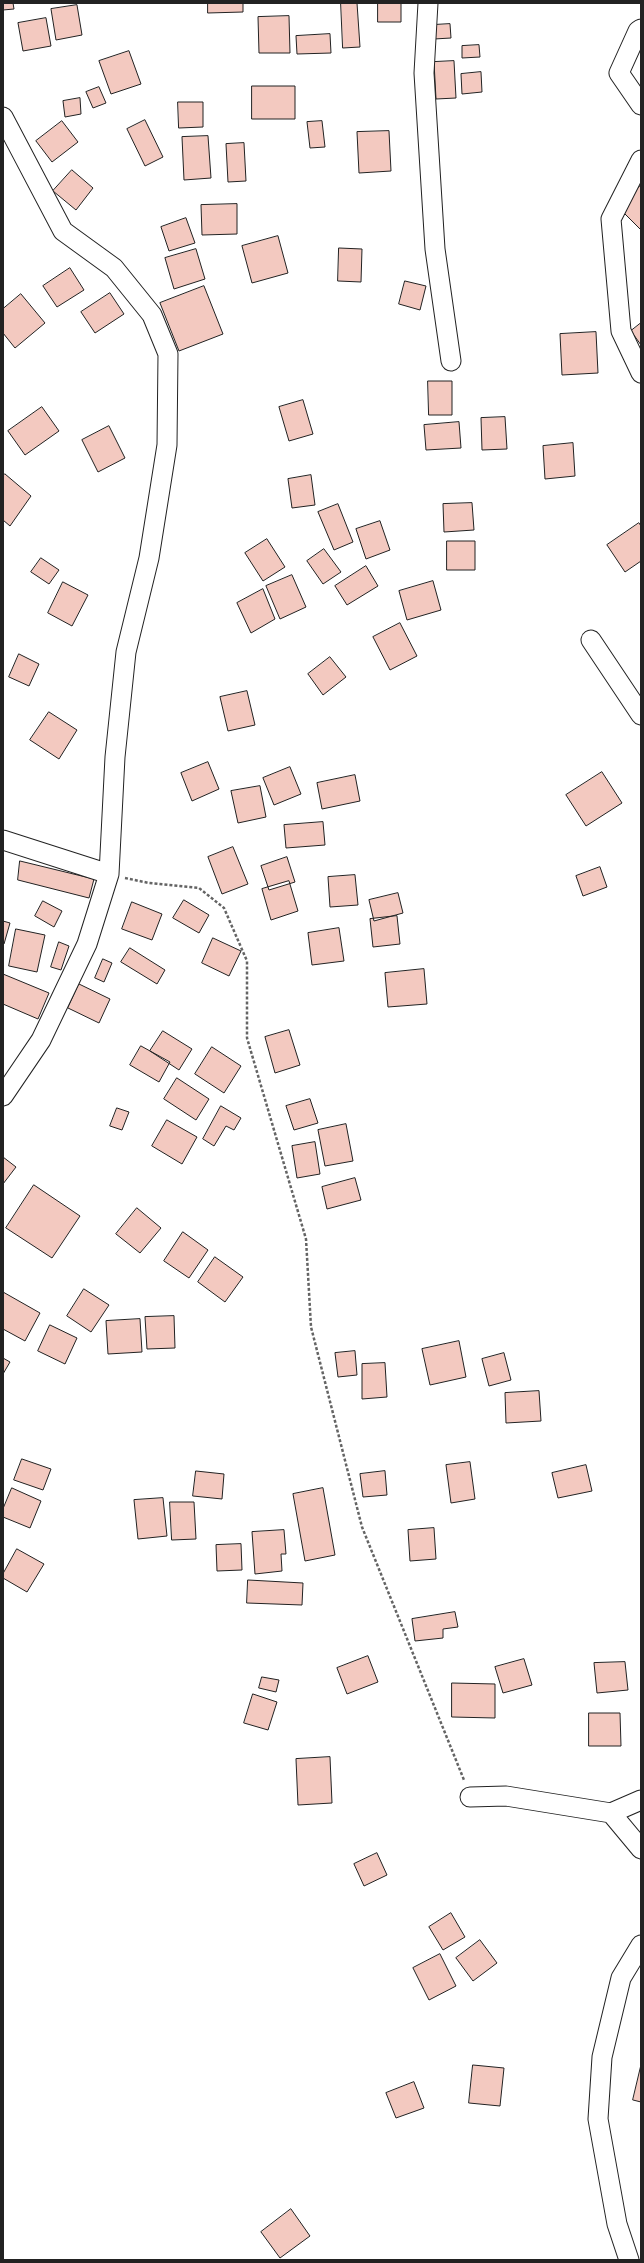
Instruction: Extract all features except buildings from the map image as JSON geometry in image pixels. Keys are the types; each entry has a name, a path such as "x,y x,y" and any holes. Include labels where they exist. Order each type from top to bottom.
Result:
{"street":[{"path":"428,3 424,73 435,249 451,360"},
{"path":"641,29 638,31 619,72 641,105"},
{"path":"3,116 63,231 114,268 152,315 168,354 167,445 149,558 126,652 115,757 109,874 87,944 40,1040 3,1096"},
{"path":"641,160 611,219 621,331 641,373"},
{"path":"590,640 641,715"},
{"path":"3,840 109,874"},
{"path":"470,1797 506,1796 611,1813 641,1800"},
{"path":"611,1813 641,1849"},
{"path":"629,2260 617,2224 598,2119 602,2057 621,1978 641,1945"}],"path":[{"path":"109,874 149,883 199,888 224,908 247,961 247,1038 306,1239 311,1327 362,1527 470,1797"}]}
